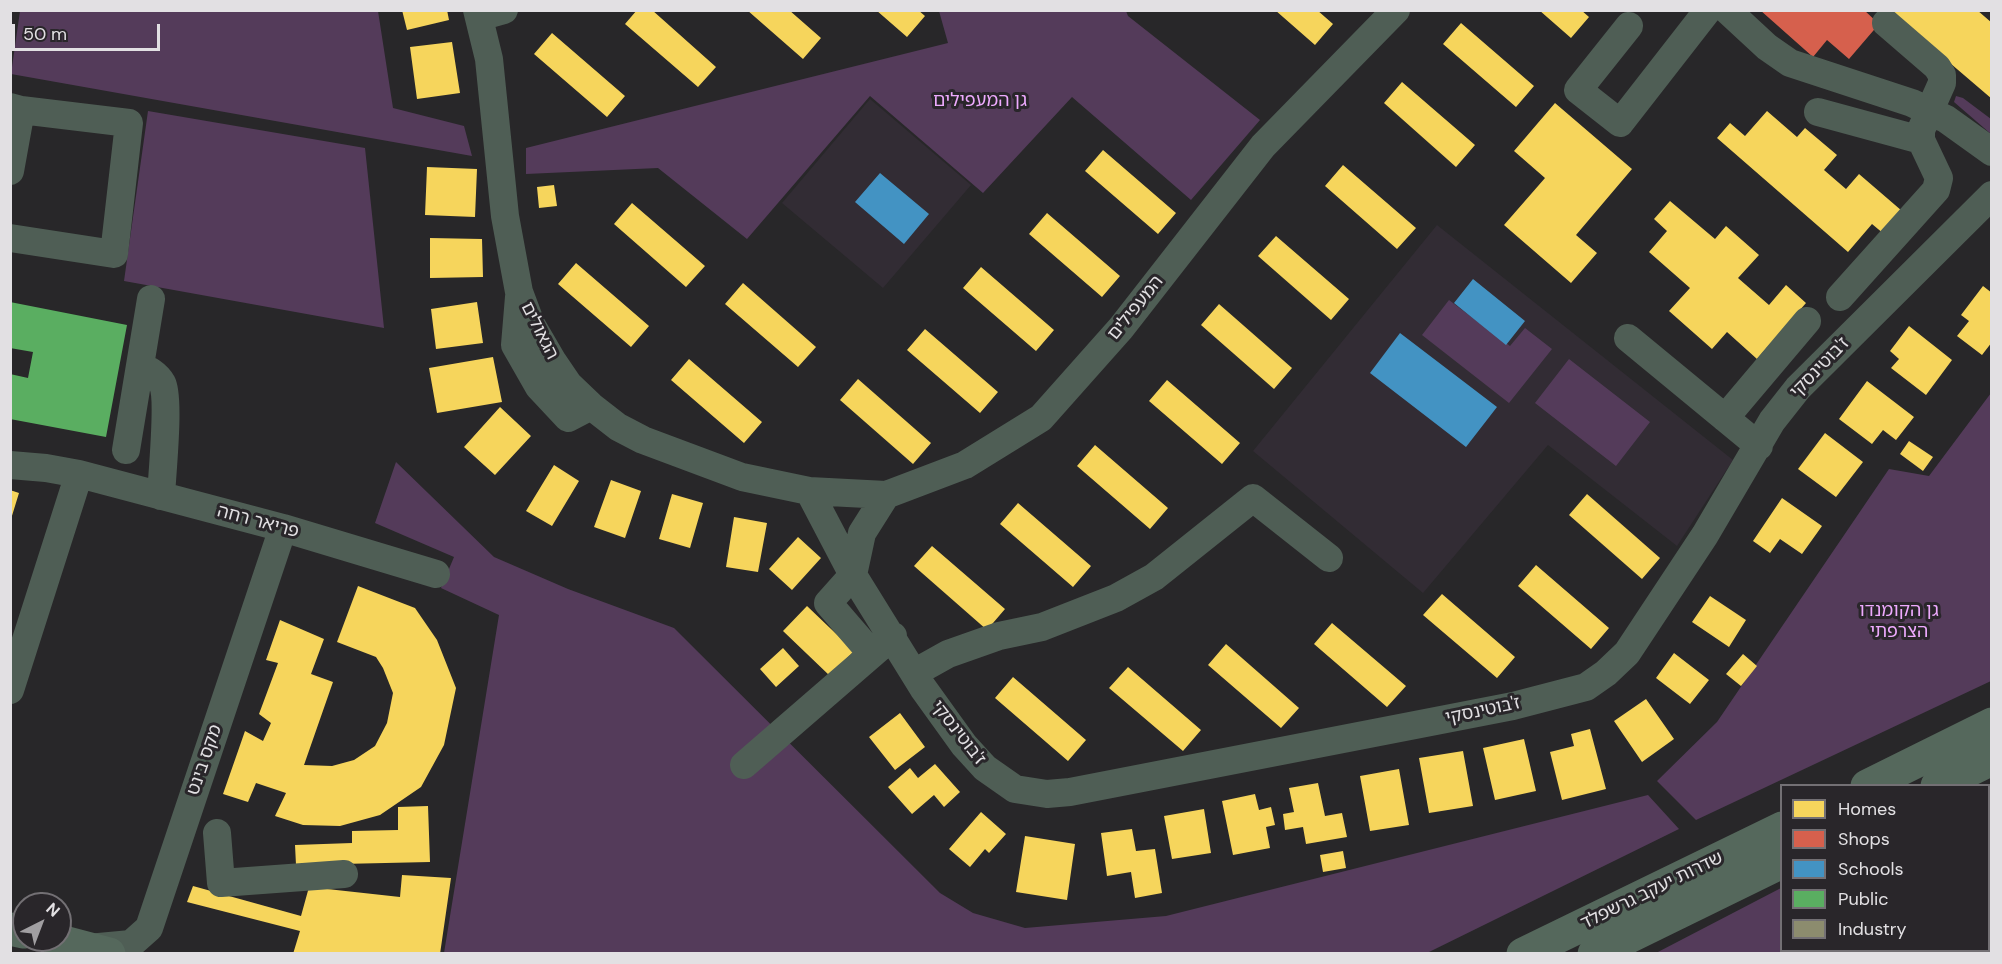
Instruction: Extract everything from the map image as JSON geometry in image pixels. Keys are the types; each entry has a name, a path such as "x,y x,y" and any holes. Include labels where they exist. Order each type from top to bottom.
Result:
{"main road":[{"path":"1871,784 1992,724"},
{"path":"1941,784 1992,759"},
{"name":"שדרות יעקב גרשפלד","path":"1523,954 1780,829"},
{"name":"שדרות יעקב גרשפלד","path":"1594,954 1780,863"},
{"path":"72,944 99,951"}],"street":[{"name":"המעפילים","path":"809,490 886,495 965,465 1041,418 1121,328 1263,146 1396,10"},
{"path":"1629,26 1578,90 1620,123 1708,10"},
{"path":"1727,10 1767,48 1790,63 1889,94 1930,111 1946,119 1992,152"},
{"name":"הגאולים","path":"487,12 489,59 505,216 519,292 531,324 552,360 569,385 591,406 618,427 643,440 742,477 809,490"},
{"path":"1840,297 1936,190 1939,178 1921,140 1921,130 1942,83 1942,75 1937,67 1886,23"},
{"path":"10,171 16,109 129,123 114,254 10,238"},
{"path":"1818,112 1921,140"},
{"name":"ז'בוטינסקי","path":"809,490 853,575 882,645 914,673 964,745 985,768 1015,789 1047,794 1070,792 1513,705 1586,687 1606,673 1627,653 1706,535 1772,422 1798,388 1992,195"},
{"path":"126,450 151,299"},
{"path":"1725,418 1807,321"},
{"path":"1628,338 1759,446"},
{"path":"140,366 154,373 163,384 165,401 161,496"},
{"name":"פריאר רחה","path":"10,449 79,474"},
{"name":"פריאר רחה","path":"10,465 79,474 283,528 436,574"},
{"path":"10,690 23,608 79,474"},
{"path":"853,575 862,533 886,495"},
{"path":"914,673 948,654 999,636 1042,627 1116,598 1154,578 1253,498 1329,558"},
{"name":"מקס בינט","path":"99,951 131,944 149,928 283,528"},
{"path":"744,765 882,645"},
{"path":"217,833 221,883 344,874"},
{"path":"173,852 219,862"}],"shaded area":[{"path":"870,99 971,185 883,288 782,203"},
{"path":"1437,225 1733,460 1677,546 1548,445 1423,593 1253,451"},
{"path":"1990,787 1991,953 1816,954 1818,952 1990,952"}],"green space":[{"path":"20,11 378,11 393,108 464,126 472,156 11,74"},
{"name":"גן המעפילים","path":"939,11 1126,11 1128,16 1260,120 1191,200 1072,97 983,193 870,96 747,239 658,168 526,174 526,148 948,43"},
{"path":"1956,96 1963,98 1991,119 1991,134 1954,102"},
{"path":"148,111 365,148 384,328 124,281"},
{"path":"1449,300 1510,346 1525,328 1552,349 1509,403 1422,335"},
{"path":"1569,359 1650,422 1616,466 1535,403"},
{"name":"גן הקומנדו הצרפתי","path":"1991,393 1991,681 1696,820 1657,781 1717,722 1889,469 1929,476"},
{"path":"396,462 494,557 568,589 674,628 940,893 973,913 1025,928 1166,916 1648,795 1679,829 1427,953 444,953 499,615 441,588 454,557 375,523"},
{"path":"1780,889 1780,952 1818,952 1817,953 1656,953"}],"building: Homes":[{"path":"402,10 447,10 449,20 407,30"},
{"path":"637,10 652,10 716,67 698,87 625,24"},
{"path":"747,10 789,10 821,38 803,59"},
{"path":"876,10 918,10 925,16 907,37"},
{"path":"1275,10 1317,10 1333,24 1315,45"},
{"path":"1539,10 1581,10 1589,17 1571,38"},
{"path":"1888,10 1977,10 1992,23 1992,99"},
{"path":"1461,23 1534,86 1516,107 1443,44"},
{"path":"552,33 625,96 607,117 534,54"},
{"path":"452,42 460,93 417,99 410,47"},
{"path":"1402,82 1475,145 1456,167 1384,103"},
{"path":"1555,103 1632,169 1576,235 1597,253 1571,283 1504,225 1545,178 1514,151"},
{"path":"1767,111 1797,137 1805,128 1837,155 1824,170 1846,189 1859,174 1909,217 1890,239 1872,224 1848,252 1717,138 1730,123 1745,136"},
{"path":"1103,150 1176,213 1158,234 1085,171"},
{"path":"1343,165 1416,228 1397,249 1325,186"},
{"path":"427,167 477,169 475,217 425,215"},
{"path":"554,185 557,206 539,208 537,187"},
{"path":"1670,201 1715,239 1726,226 1759,255 1738,278 1769,305 1786,285 1806,303 1757,359 1727,332 1712,349 1669,311 1690,288 1649,252 1667,231 1654,219"},
{"path":"632,203 705,266 686,287 614,224"},
{"path":"1047,213 1120,276 1102,297 1029,234"},
{"path":"1276,236 1349,299 1331,320 1258,256"},
{"path":"430,238 482,239 483,277 430,278"},
{"path":"576,263 649,326 631,347 558,284"},
{"path":"981,267 1054,330 1036,351 963,288"},
{"path":"743,283 816,347 798,367 725,304"},
{"path":"1983,286 1992,293 1992,342 1982,355 1957,336 1969,321 1961,315"},
{"path":"477,302 483,343 436,349 431,309"},
{"path":"1219,304 1292,368 1274,389 1201,325"},
{"path":"1909,326 1952,360 1926,395 1891,368 1899,359 1890,351"},
{"path":"925,329 998,392 980,413 907,350"},
{"path":"493,357 502,402 437,413 429,368"},
{"path":"689,359 762,422 744,443 671,380"},
{"path":"858,379 931,443 913,464 840,400"},
{"path":"1167,380 1240,443 1222,464 1149,401"},
{"path":"1867,381 1914,417 1896,440 1883,430 1872,444 1839,419"},
{"path":"500,407 531,436 495,475 464,447"},
{"path":"1825,433 1863,462 1836,497 1798,469"},
{"path":"1909,441 1933,457 1923,471 1900,454"},
{"path":"1095,445 1168,508 1150,529 1077,466"},
{"path":"554,465 579,481 552,526 526,511"},
{"path":"611,480 641,491 625,538 594,527"},
{"path":"10,490 19,493 11,519 10,519"},
{"path":"672,494 703,503 690,548 659,539"},
{"path":"1587,494 1660,558 1642,579 1569,515"},
{"path":"1782,498 1822,526 1802,554 1780,539 1770,553 1753,541"},
{"path":"1018,503 1091,566 1073,587 1000,524"},
{"path":"734,517 767,523 758,572 726,567"},
{"path":"798,537 821,558 792,590 769,569"},
{"path":"932,546 1005,609 987,630 914,566"},
{"path":"1536,565 1609,628 1591,649 1518,586"},
{"path":"358,586 415,608 437,640 456,688 444,745 421,787 380,815 340,826 303,825 275,816 286,793 256,783 248,802 223,794 245,731 263,741 271,723 259,714 278,663 266,660 280,620 324,639 311,674 333,682 304,765 332,766 354,760 375,746 387,723 393,693 376,657 337,642"},
{"path":"1442,594 1515,657 1497,678 1423,615"},
{"path":"1710,596 1746,620 1729,647 1692,622"},
{"path":"807,606 854,651 830,676 783,631"},
{"path":"1332,623 1406,686 1387,707 1314,644"},
{"path":"1226,644 1299,708 1281,728 1208,665"},
{"path":"783,648 799,666 776,687 760,669"},
{"path":"1674,653 1709,680 1690,704 1656,678"},
{"path":"1743,654 1757,666 1741,686 1726,674"},
{"path":"1128,667 1201,730 1183,751 1109,688"},
{"path":"1013,677 1086,740 1068,761 995,698"},
{"path":"1646,699 1674,739 1642,762 1614,721"},
{"path":"900,713 925,747 895,770 869,737"},
{"path":"1590,729 1606,789 1562,800 1550,752 1574,746 1571,734"},
{"path":"1524,739 1536,791 1495,800 1483,748"},
{"path":"1463,751 1473,806 1429,813 1419,758"},
{"path":"935,764 960,792 944,807 934,795 912,814 888,787 910,768 918,778"},
{"path":"1399,769 1409,825 1370,831 1360,776"},
{"path":"1318,783 1325,816 1342,813 1347,837 1306,844 1303,827 1285,830 1283,814 1294,812 1289,788"},
{"path":"1255,794 1259,810 1271,807 1275,825 1266,827 1270,848 1233,855 1222,801"},
{"path":"428,806 430,862 296,865 295,845 352,843 352,831 398,830 398,807"},
{"path":"1204,809 1211,853 1172,859 1164,816"},
{"path":"981,812 1006,834 989,853 985,849 970,867 949,849"},
{"path":"1132,829 1136,851 1155,849 1162,893 1135,898 1131,872 1107,876 1101,833"},
{"path":"1025,836 1075,844 1067,900 1016,892"},
{"path":"1343,851 1346,868 1323,872 1320,855"},
{"path":"402,875 451,878 440,954 293,954 300,931 187,902 193,886 301,916 309,887 400,897"}],"building: Shops":[{"path":"1760,10 1864,10 1879,24 1849,59 1827,40 1813,57"}],"building: Schools":[{"path":"880,173 929,214 904,244 855,202"},
{"path":"1473,279 1525,321 1506,345 1454,303"},
{"path":"1400,333 1497,407 1466,447 1370,373"}],"building: Public":[{"path":"10,302 127,325 106,437 10,419 10,374 28,378 33,352 10,348"}],"building: Industry":[{"path":"1862,952 1890,952 1891,954 1860,954"}]}
